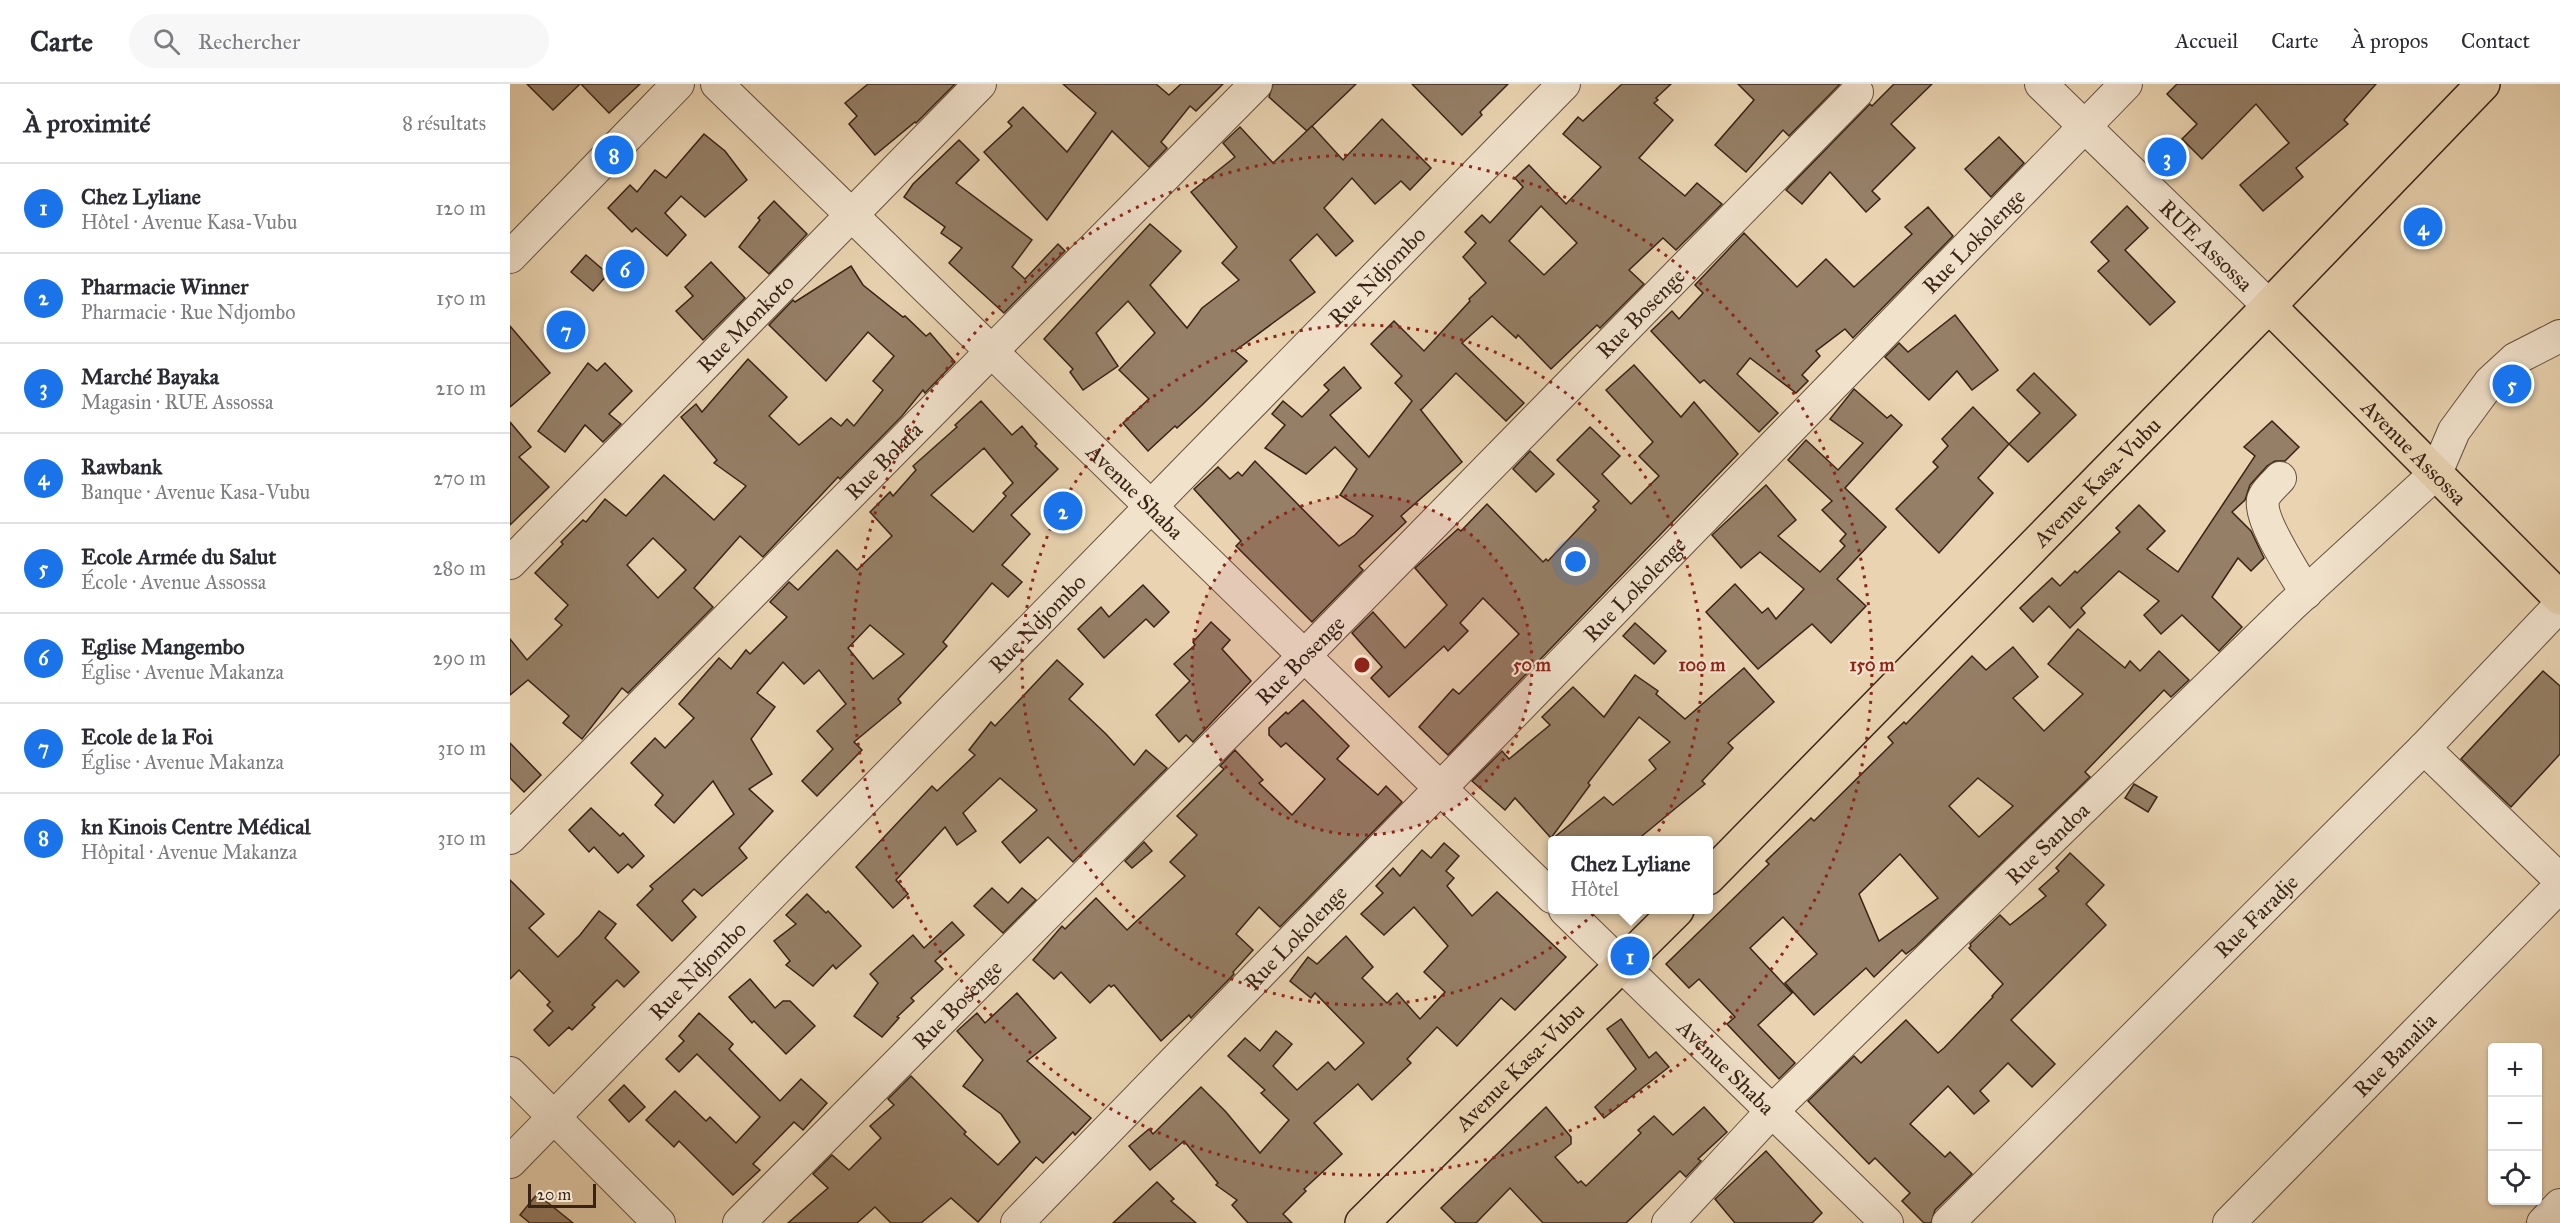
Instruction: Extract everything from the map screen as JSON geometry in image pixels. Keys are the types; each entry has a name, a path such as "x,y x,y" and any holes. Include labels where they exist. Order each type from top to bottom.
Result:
{"main road":[{"name":"Avenue Kasa-Vubu","path":"1713,873 2269,306 2483,84"},
{"name":"Avenue Assossa","path":"2269,306 2560,598"},
{"name":"Avenue Kasa-Vubu","path":"1362,1223 1672,914"}],"street":[{"path":"510,257 678,84"},
{"name":"Avenue Shaba","path":"717,84 993,350 1149,506 1548,893"},
{"name":"Rue Monkoto","path":"510,563 981,84"},
{"name":"Rue Bolafa","path":"510,838 1256,84"},
{"name":"Rue Ndjombo","path":"510,1162 1564,84"},
{"name":"RUE Assossa","path":"2041,84 2269,306"},
{"name":"Rue Lokolenge","path":"1017,1223 2126,84"},
{"name":"Rue Bosenge","path":"738,1223 1304,656 1857,92"},
{"path":"2436,473 2454,431 2490,382 2515,359 2560,336"},
{"name":"Rue Sandoa","path":"1668,1223 1773,1110 2306,592 2436,473"},
{"path":"2280,478 2263,497 2263,509 2270,528 2306,592"},
{"name":"Rue Faradje","path":"1948,1223 2424,748 2560,606"},
{"path":"2424,748 2560,880"},
{"name":"Rue Banalia","path":"2229,1223 2560,886"},
{"name":"Avenue Shaba","path":"1570,914 1887,1223"},
{"path":"510,1072 659,1223"},
{"path":"2542,1223 2560,1205"}],"building":[{"path":"527,84 580,84 553,110"},
{"path":"581,84 640,84 609,113"},
{"path":"868,84 955,84 916,123 875,155 849,124 857,116 845,103"},
{"path":"1063,84 1156,84 1169,95 1181,84 1223,84 1196,111 1190,106 1161,142 1167,148 1149,167 1112,131 1047,220 984,152 1012,126 1008,122 1023,107 1067,152 1096,113"},
{"path":"1273,84 1356,84 1307,131 1269,97"},
{"path":"1412,84 1508,84 1480,112 1482,115 1462,135"},
{"path":"1622,84 1671,84 1656,98 1658,100 1654,103 1673,120 1639,158 1685,196 1697,183 1722,204 1676,250 1663,238 1629,270 1644,284 1600,328 1597,325 1551,369 1518,335 1516,338 1492,316 1462,343 1524,403 1506,421 1456,373 1420,409 1462,462 1401,516 1406,522 1359,566 1363,570 1312,622 1236,546 1241,541 1194,489 1218,467 1230,479 1238,472 1242,476 1255,461 1339,546 1355,535 1373,516 1340,495 1357,469 1335,447 1306,474 1265,448 1285,425 1272,414 1283,401 1302,417 1329,390 1324,385 1344,367 1361,388 1330,415 1369,457 1412,401 1395,383 1402,376 1371,344 1394,321 1424,351 1486,283 1463,257 1476,243 1465,232 1482,215 1490,223 1523,187 1515,178 1529,165 1566,204 1601,167 1563,134 1578,117 1583,121","holes":["1541,206 1577,243 1544,275 1509,241"]},
{"path":"1738,84 1840,84 1789,136 1783,130 1746,172 1715,145 1754,100"},
{"path":"1894,84 1932,84 1891,124 1915,148 1872,191 1880,199 1866,212 1830,172 1802,204 1786,190 1870,104 1872,106"},
{"path":"2177,84 2376,84 2344,120 2348,124 2296,168 2303,177 2263,211 2240,185 2289,143 2256,104 2202,159 2182,139 2197,124 2167,94"},
{"path":"1382,119 1431,168 1410,190 1401,181 1375,204 1352,178 1324,208 1353,241 1336,256 1317,234 1290,260 1315,292 1235,351 1247,361 1177,428 1175,426 1148,451 1123,423 1149,399 1119,370 1155,333 1128,301 1096,333 1118,366 1083,390 1070,372 1073,369 1044,339 1150,224 1181,251 1150,285 1187,328 1202,308 1239,280 1222,263 1237,247 1191,192 1235,157 1223,143 1240,127 1273,163 1312,126 1343,160"},
{"path":"704,134 725,151 747,180 705,217 681,196 665,213 686,235 667,256 636,228 632,232 608,208 630,185 637,192 655,170 666,178"},
{"path":"1999,137 2024,163 1991,197 1965,169"},
{"path":"959,140 979,160 956,183 1032,240 1012,267 1025,279 1058,244 1065,251 1004,313 949,263 962,248 941,233 945,227 904,197 913,184"},
{"path":"774,201 807,234 769,274 739,247 760,220 758,218"},
{"path":"2127,206 2148,228 2125,250 2175,302 2150,325 2098,271 2109,261 2091,242"},
{"path":"1928,207 1953,236 1853,338 1845,329 1816,351 1820,356 1802,375 1808,381 1796,393 1750,358 1737,374 1778,413 1759,432 1704,380 1700,383 1651,331 1672,311 1679,319 1703,293 1695,285 1744,233 1797,287 1826,259 1854,287 1912,234 1905,227"},
{"path":"586,255 608,274 593,291 571,272"},
{"path":"711,262 745,298 703,340 676,311 693,296 685,287"},
{"path":"851,266 863,285 903,317 905,316 926,336 930,333 955,362 925,393 923,390 902,416 840,479 838,477 763,557 740,536 694,588 713,607 628,693 622,688 582,739 563,723 569,716 528,680 510,695 510,639 527,660 562,625 555,619 568,605 535,573 563,544 561,542 583,520 586,522 605,499 626,516 664,475 714,520 746,486 714,463 717,460 681,417 696,404 702,412 748,359 787,397 769,416 799,445 831,418 841,426 847,419 854,426 883,390 873,381 894,356 868,332 826,381 769,325 793,300 795,302","holes":["653,538 686,570 658,598 627,565"]},
{"path":"1955,315 1998,370 1972,390 1957,371 1929,400 1885,357 1899,343 1908,352"},
{"path":"510,326 550,373 510,407"},
{"path":"588,363 597,371 605,363 632,391 609,414 621,424 603,442 585,425 565,452 538,431"},
{"path":"1634,365 1681,417 1694,402 1738,454 1448,755 1419,727 1453,689 1459,694 1519,634 1483,598 1460,623 1468,631 1448,651 1444,646 1389,697 1371,678 1382,667 1352,633 1373,612 1405,648 1447,605 1415,568 1458,529 1461,531 1487,504 1543,562 1546,559 1548,561 1596,510 1593,507 1599,501 1557,460 1590,427 1620,456 1602,474 1631,504 1659,476 1639,456 1653,442 1606,390"},
{"path":"2034,373 2076,415 2028,462 2009,444 2040,413 2017,390"},
{"path":"1854,389 1887,418 1891,415 1902,425 1845,488 1886,527 1837,579 1866,606 1831,643 1812,624 1758,669 1706,612 1735,584 1762,613 1768,608 1776,619 1804,589 1760,552 1741,568 1712,535 1766,485 1796,520 1778,536 1820,572 1845,546 1840,541 1846,534 1822,510 1832,501 1788,460 1806,440 1838,470 1863,443 1830,419"},
{"path":"981,401 1012,435 1022,426 1037,444 1035,446 1058,469 1011,515 1030,534 1002,565 1022,582 1008,597 992,583 943,642 947,646 898,699 901,703 854,742 862,750 817,796 802,781 833,749 817,731 846,704 819,670 804,684 783,662 757,693 775,707 751,739 772,774 749,789 773,811 739,848 747,858 702,896 694,889 682,901 696,917 672,941 637,905 653,889 650,886 734,814 713,781 674,823 655,805 663,795 631,763 655,738 665,748 694,718 679,704 719,658 731,669 746,650 750,654 787,617 770,602 789,582 798,590 837,550 857,570 892,536 870,512 890,492 893,496 916,470 913,466 957,427 955,425","holes":["984,448 1013,483 1003,493 1006,496 973,532 931,495","870,625 904,654 873,679 848,648"]},
{"path":"1973,407 2009,444 1978,478 1993,493 1939,553 1896,509 1938,467 1933,462 1948,446 1942,439"},
{"path":"2272,421 2299,447 2285,461 2275,461 2267,466 2250,485 2245,500 2232,512 2251,531 2264,558 2251,571 2238,558 2212,597 2242,627 2219,651 2182,615 2161,634 2144,615 2159,601 2119,571 2081,608 2085,613 2070,628 2049,606 2033,622 2020,608 2052,578 2060,586 2075,571 2077,573 2120,532 2116,528 2139,505 2165,531 2147,549 2178,572 2255,456 2244,447"},
{"path":"510,422 531,447 519,457 549,487 510,525"},
{"path":"1530,451 1554,474 1536,492 1513,469"},
{"path":"1143,585 1169,612 1154,627 1146,619 1104,658 1078,629 1101,607 1109,617"},
{"path":"1211,622 1230,640 1222,649 1251,681 1193,742 1186,735 1179,742 1156,715 1190,681 1174,664 1195,645 1193,642"},
{"path":"1635,623 1666,651 1654,664 1623,636"},
{"path":"2078,629 2125,668 2130,661 2140,671 2159,651 2189,680 2171,697 2164,690 2085,772 2090,777 1915,947 1906,954 1902,950 1874,977 1866,968 1814,1015 1785,983 1817,954 1783,917 1750,948 1792,993 1758,1025 1795,1063 1779,1079 1727,1024 1735,1017 1699,979 1689,988 1666,964 1769,864 1766,861 1811,818 1814,821 1893,743 1888,737 1904,722 1906,724 1972,656 1986,670 2013,647 2038,677 2013,698 2044,731 2083,694 2048,664","holes":["1978,778 2013,806 1979,837 1949,806","1900,854 1938,898 1879,941 1859,894"]},
{"path":"1057,660 1083,684 1069,699 1106,734 1134,765 1146,750 1167,768 1073,862 1048,837 1020,863 1002,842 1037,810 1000,778 963,813 976,831 957,845 945,827 896,880 908,894 893,908 856,867 932,786 937,791 975,755 969,750 991,722 995,726"},
{"path":"1744,668 1774,702 1728,743 1733,748 1702,781 1705,784 1642,836 1556,836 1604,797 1613,805 1656,769 1649,760 1670,742 1639,717 1588,783 1590,785 1552,836 1549,836 1515,798 1505,810 1472,781 1502,751 1509,759 1550,725 1542,717 1573,687 1604,717 1635,675 1658,691 1656,694 1685,719"},
{"path":"2543,671 2560,686 2560,754 2511,807 2461,759"},
{"path":"1303,700 1349,746 1337,759 1378,795 1386,786 1402,802 1280,927 1259,907 1236,934 1253,950 1233,972 1234,974 1191,1018 1189,1015 1161,1041 1114,985 1111,987 1109,985 1090,1003 1061,972 1054,979 1033,960 1062,926 1065,929 1096,898 1127,930 1185,876 1170,862 1197,835 1177,816 1224,769 1220,766 1235,750 1263,780 1259,783 1292,815 1325,779 1286,743 1281,747 1269,735 1269,728"},
{"path":"510,743 541,775 524,792 510,778"},
{"path":"2134,784 2157,797 2148,812 2125,798"},
{"path":"591,808 620,836 623,833 644,856 632,868 628,864 618,873 594,847 589,852 569,830"},
{"path":"1144,842 1152,851 1132,868 1125,861"},
{"path":"1444,843 1459,856 1446,871 1454,878 1447,886 1472,916 1497,892 1566,957 1515,1010 1501,998 1457,1046 1437,1027 1407,1059 1411,1063 1372,1100 1358,1084 1314,1123 1342,1154 1304,1189 1306,1191 1283,1214 1292,1223 1248,1223 1232,1205 1237,1200 1216,1185 1218,1183 1184,1141 1150,1170 1129,1146 1149,1129 1153,1134 1201,1087 1226,1112 1260,1153 1289,1120 1261,1093 1265,1090 1228,1056 1245,1038 1260,1051 1276,1031 1292,1044 1273,1066 1297,1090 1328,1062 1335,1070 1364,1043 1315,993 1311,998 1290,981 1308,957 1317,964 1346,936 1373,967 1362,978 1387,1003 1397,993 1420,1019 1445,992 1424,972 1448,946 1414,907 1384,935 1361,914 1383,893 1376,886 1393,868 1400,876 1422,850 1431,858"},
{"path":"2070,853 2104,885 2086,904 2106,925 2011,1020 2055,1064 2032,1087 2008,1063 1980,1091 1989,1101 1974,1114 1948,1086 1910,1124 1945,1157 1950,1152 1972,1174 1935,1210 1931,1223 1924,1223 1902,1201 1910,1193 1875,1158 1869,1164 1808,1101 1854,1056 1861,1063 1906,1020 1938,1053 1944,1048 2003,984 1969,948 1970,944 2000,915 2010,925 2046,896 2039,889 2059,871 2056,868"},
{"path":"510,880 544,914 529,928 558,957 599,911 616,924 605,938 639,972 624,987 617,980 592,1005 595,1007 572,1030 569,1027 549,1046 534,1030 553,1011 547,1005 550,1002 519,970 510,979"},
{"path":"992,888 1008,903 1022,888 1036,900 1003,933 974,906"},
{"path":"807,894 826,913 828,911 861,946 836,969 833,965 813,986 786,965 790,961 774,941 796,924 786,915"},
{"path":"952,922 964,935 935,961 943,969 911,998 914,1001 897,1017 899,1018 882,1037 854,1016 878,983 870,974 913,935 924,948"},
{"path":"750,979 775,1008 783,1001 790,1001 815,1026 786,1054 754,1021 752,1023 729,997"},
{"path":"1017,993 1056,1038 1027,1061 1091,1118 1075,1135 1073,1132 1043,1163 1036,1157 978,1222 951,1198 921,1223 891,1223 875,1207 857,1223 788,1223 828,1188 813,1174 832,1155 849,1170 881,1138 870,1126 894,1105 888,1099 911,1076 966,1132 964,1134 998,1165 1020,1142 1001,1114 963,1086 983,1060 957,1031 977,1013 985,1023"},
{"path":"699,1013 733,1044 729,1049 780,1101 801,1079 827,1103 803,1130 794,1122 753,1164 760,1170 733,1195 679,1141 674,1147 646,1120 675,1091 706,1121 710,1117 736,1143 760,1117 697,1054 679,1072 666,1059 684,1041 679,1036"},
{"path":"1621,1019 1649,1058 1656,1052 1669,1067 1604,1118 1595,1107 1636,1069 1607,1029"},
{"path":"624,1085 645,1107 629,1122 609,1100"},
{"path":"1546,1107 1571,1137 1571,1144 1555,1157 1578,1183 1581,1181 1586,1186 1641,1133 1638,1130 1654,1116 1673,1135 1704,1107 1727,1132 1698,1159 1701,1161 1686,1177 1680,1171 1626,1223 1543,1223 1510,1188 1476,1223 1456,1223 1441,1208"},
{"path":"1766,1151 1822,1213 1812,1223 1735,1223 1715,1199"},
{"path":"1157,1182 1174,1199 1171,1201 1196,1223 1113,1223"},
{"path":"537,1194 573,1223 530,1223 520,1215"}],"place":[{"name":"kn Kinois Centre Médical","path":"614,155"},
{"name":"Marché Bayaka","path":"2167,157"},
{"name":"Rawbank","path":"2423,227"},
{"name":"Eglise Mangembo","path":"625,269"},
{"name":"Ecole de la Foi","path":"566,330"},
{"name":"Ecole Armée du Salut","path":"2512,384"},
{"name":"Pharmacie Winner","path":"1063,511"},
{"name":"Chez Lyliane","path":"1630,956"}]}
